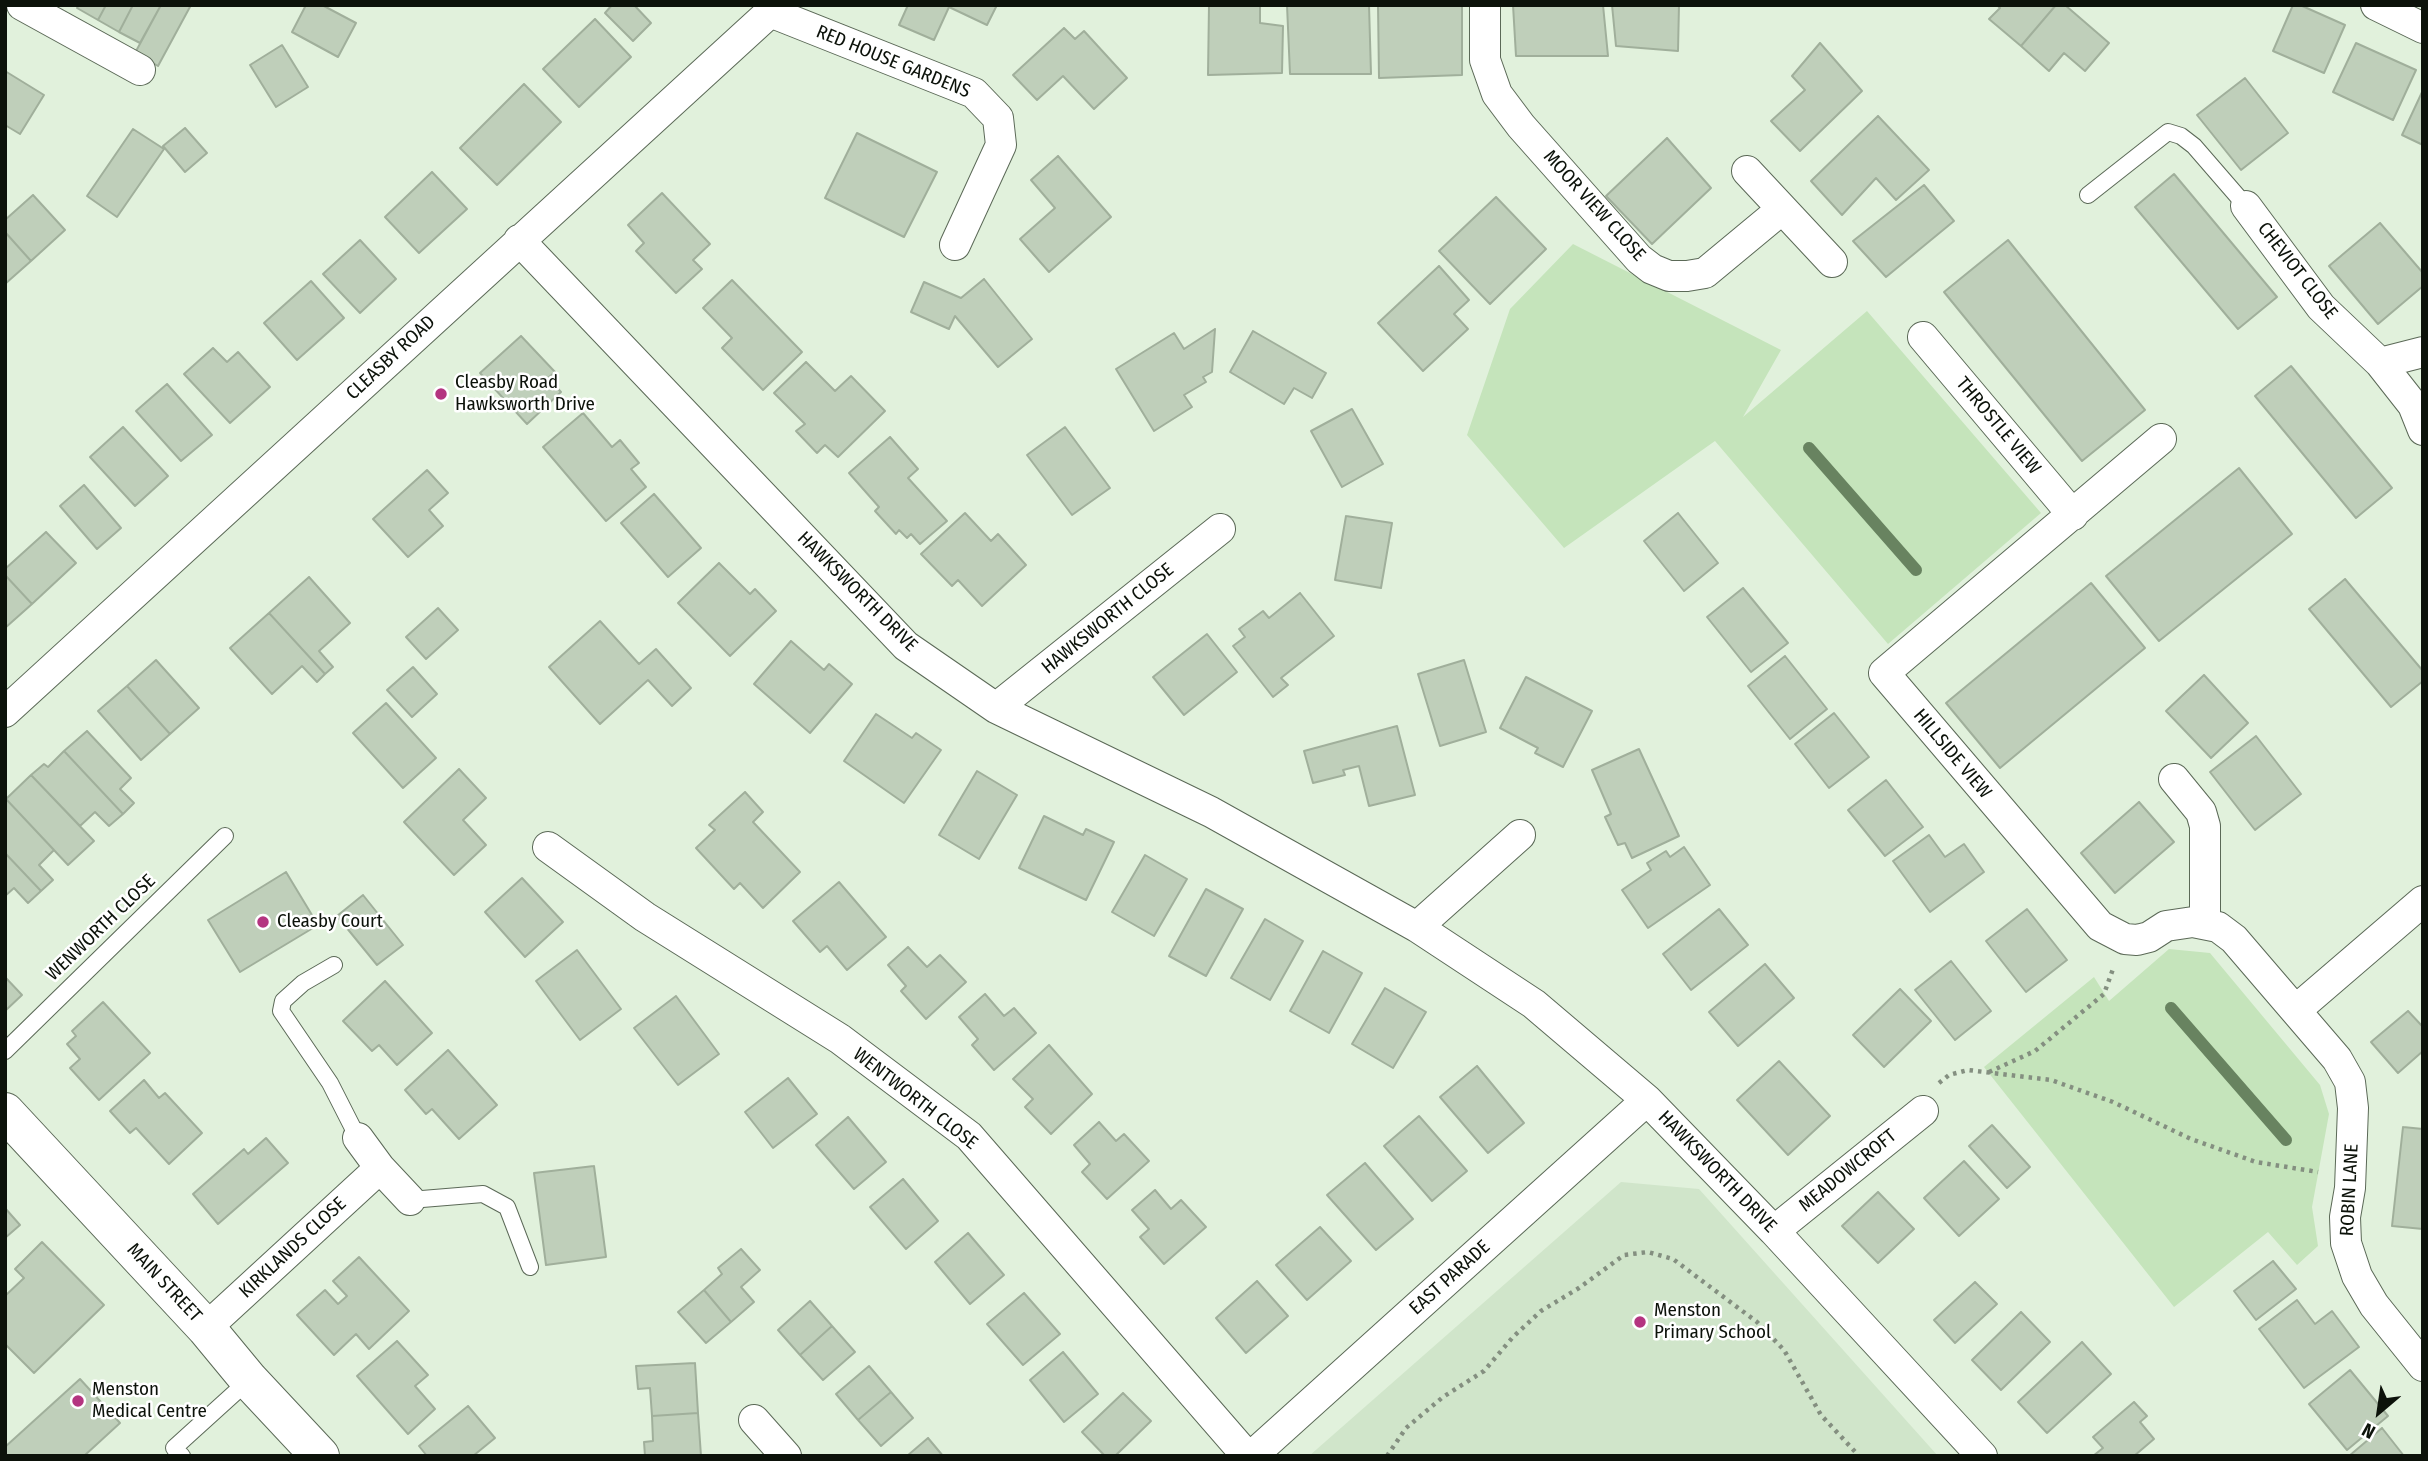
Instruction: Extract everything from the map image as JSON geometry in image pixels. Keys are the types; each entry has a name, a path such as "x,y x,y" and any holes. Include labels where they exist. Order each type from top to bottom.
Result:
{"street":[{"path":"22,5 140,70"},
{"name":"MOOR VIEW CLOSE","path":"1485,5 1485,60 1497,94 1521,126 1639,259 1652,269 1669,276 1705,273 1781,210"},
{"path":"2376,5 2423,28"},
{"name":"CLEASBY ROAD","path":"5,712 774,9"},
{"name":"RED HOUSE GARDENS","path":"774,9 974,93 998,118 1001,145 954,246"},
{"path":"1747,171 1832,262"},
{"name":"CHEVIOT CLOSE","path":"2246,206 2321,307 2381,362 2413,405 2423,430"},
{"name":"HAWKSWORTH DRIVE","path":"519,240 906,646 996,708 1212,812 1417,927 1534,1004 1647,1100 1982,1456"},
{"name":"THROSTLE VIEW","path":"1923,337 2074,515"},
{"path":"2381,362 2423,352"},
{"name":"HILLSIDE VIEW","path":"2125,939 2100,926 2087,913 1884,673 2161,439"},
{"name":"HAWKSWORTH CLOSE","path":"996,708 1220,529"},
{"path":"2174,779 2201,812 2205,826 2205,924"},
{"path":"1417,927 1520,835"},
{"name":"WENTWORTH CLOSE","path":"548,847 645,917 840,1040 968,1136 1250,1456"},
{"path":"2125,939 2137,940 2149,937 2166,926 2193,922 2218,927 2234,939 2296,1010 2423,901"},
{"name":"ROBIN LANE","path":"2296,1010 2337,1059 2350,1082 2353,1108 2345,1217 2346,1243 2357,1276 2374,1305 2423,1366"},
{"name":"EAST PARADE","path":"1250,1456 1647,1100"},
{"name":"MEADOWCROFT","path":"1773,1231 1923,1111"},
{"name":"MAIN STREET","path":"5,1112 206,1328 249,1380 320,1456"},
{"path":"358,1138 380,1168 410,1200"},
{"name":"KIRKLANDS CLOSE","path":"206,1328 380,1168"},
{"path":"754,1420 786,1456"}],"lane":[{"path":"2088,195 2168,132 2181,136 2194,146 2246,206"},
{"name":"WENWORTH CLOSE","path":"5,1051 225,835"},
{"path":"334,965 303,983 283,1001 281,1011 330,1083 358,1138"},
{"path":"410,1200 483,1194 507,1207 530,1267"},
{"path":"182,1456 174,1448 249,1380"}],"path":[{"path":"1988,1072 2035,1051 2104,994 2125,939"},
{"path":"1923,1111 1922,1096 1949,1075 1968,1070 2051,1080 2113,1101 2192,1139 2256,1163 2350,1177"},
{"path":"1387,1456 1406,1428 1443,1397 1484,1371 1513,1337 1541,1311 1579,1288 1624,1255 1648,1252 1673,1259 1757,1322 1784,1350 1821,1415 1859,1456"}],"shaded area":[{"path":"1573,244 1781,350 1743,417 1867,311 2041,513 1888,644 1715,441 1564,548 1467,435 1510,309"},
{"path":"2169,949 2210,953 2320,1085 2329,1114 2312,1207 2318,1246 2297,1265 2268,1232 2174,1307 1984,1067 2094,977 2109,1001"},
{"name":"Menston Primary School","path":"1621,1182 1699,1189 1938,1456 1309,1456"}],"building":[{"path":"79,5 106,5 98,20 77,8"},
{"path":"106,5 133,5 119,32 98,20"},
{"path":"133,5 161,5 140,43 119,32"},
{"path":"161,5 191,5 158,66 135,53"},
{"path":"306,5 322,5 356,23 338,57 292,32"},
{"path":"612,5 634,5 651,23 633,41 605,13"},
{"path":"908,5 997,5 987,25 949,7 934,40 899,25"},
{"path":"1209,5 1260,5 1260,23 1283,26 1282,73 1208,75"},
{"path":"1287,5 1369,5 1371,74 1290,74"},
{"path":"1378,5 1462,5 1462,75 1379,78"},
{"path":"1513,5 1603,5 1608,56 1516,56"},
{"path":"1612,5 1679,5 1678,51 1616,46"},
{"path":"1997,5 2056,5 2021,46 1989,19 2000,8"},
{"path":"2056,5 2065,5 2109,43 2085,71 2064,53 2049,71 2021,46"},
{"path":"2293,5 2300,5 2345,25 2324,73 2273,51"},
{"path":"595,19 631,57 579,107 543,69"},
{"path":"1064,28 1075,39 1084,31 1127,78 1094,109 1063,76 1037,100 1013,75"},
{"path":"1820,43 1862,91 1800,151 1771,121 1805,90 1792,76"},
{"path":"2356,43 2416,70 2393,120 2333,92"},
{"path":"282,45 308,87 276,107 250,65"},
{"path":"5,71 44,95 20,134 5,125"},
{"path":"2245,78 2288,133 2241,170 2197,115"},
{"path":"524,84 561,122 497,185 460,148"},
{"path":"2423,90 2423,145 2402,135"},
{"path":"1878,116 1929,170 1896,200 1876,178 1842,215 1811,181"},
{"path":"185,128 207,153 185,172 163,146"},
{"path":"133,129 164,149 117,217 87,196"},
{"path":"857,133 937,172 904,237 825,198"},
{"path":"1667,138 1711,188 1652,244 1606,196"},
{"path":"1058,156 1111,217 1049,272 1020,239 1055,208 1031,180"},
{"path":"432,172 467,209 419,253 385,217"},
{"path":"2174,174 2277,297 2238,329 2135,207"},
{"path":"1924,185 1954,221 1886,277 1853,241"},
{"path":"662,193 710,244 693,260 702,269 676,293 636,251 644,243 628,225"},
{"path":"33,195 65,230 31,261 5,232 5,220"},
{"path":"1496,197 1546,249 1490,304 1439,251"},
{"path":"2380,223 2423,273 2423,286 2378,324 2329,266"},
{"path":"5,232 31,261 5,284"},
{"path":"360,240 396,279 360,313 323,274"},
{"path":"2008,240 2145,410 2082,461 1944,292"},
{"path":"1439,266 1469,300 1454,314 1468,329 1423,371 1378,323"},
{"path":"984,279 1032,339 998,367 955,316 949,329 911,312 924,282 961,298"},
{"path":"732,280 802,352 763,390 722,348 732,338 703,308"},
{"path":"311,281 344,318 297,360 264,323"},
{"path":"1215,329 1212,372 1203,377 1206,382 1184,395 1192,407 1154,431 1116,369 1174,333 1184,349"},
{"path":"1253,331 1326,373 1312,398 1294,388 1284,404 1230,372"},
{"path":"521,336 555,372 548,378 561,392 527,424 480,373"},
{"path":"213,348 227,362 238,352 270,387 230,423 184,374"},
{"path":"806,362 835,391 851,376 885,411 838,457 825,445 817,453 796,431 805,424 774,393"},
{"path":"2291,366 2392,488 2356,518 2255,396"},
{"path":"167,384 212,435 181,461 136,411"},
{"path":"1352,409 1383,464 1342,487 1311,431"},
{"path":"583,413 612,447 620,440 639,463 631,469 646,487 606,521 543,447"},
{"path":"123,427 168,476 135,506 90,457"},
{"path":"1065,427 1110,488 1072,515 1027,455"},
{"path":"890,437 918,469 908,478 947,521 920,544 911,534 907,538 899,530 896,534 875,511 879,507 849,473"},
{"path":"2239,468 2292,534 2159,641 2106,576"},
{"path":"427,470 448,493 429,510 443,526 408,557 373,519"},
{"path":"84,485 121,528 97,549 60,506"},
{"path":"654,494 701,548 668,577 621,523"},
{"path":"965,513 991,541 998,534 1026,565 982,606 958,580 952,586 921,554"},
{"path":"1678,513 1718,563 1684,591 1644,541"},
{"path":"1346,516 1392,523 1381,588 1335,580"},
{"path":"46,532 76,563 32,604 5,575 5,569"},
{"path":"719,563 750,594 755,589 776,611 730,656 678,603"},
{"path":"5,575 32,604 5,628"},
{"path":"309,577 350,623 319,651 333,667 325,674 269,613"},
{"path":"2345,579 2423,671 2423,681 2391,707 2309,609"},
{"path":"2091,583 2145,648 2000,768 1946,703"},
{"path":"1743,588 1788,643 1751,672 1707,617"},
{"path":"1300,593 1334,636 1281,678 1288,685 1273,697 1233,646 1245,637 1239,629 1263,611 1269,618"},
{"path":"438,608 458,630 426,659 406,637"},
{"path":"269,613 325,674 317,682 302,666 272,694 230,648"},
{"path":"600,621 639,664 656,649 691,688 672,706 648,680 600,724 549,667"},
{"path":"1207,634 1237,672 1184,715 1153,677"},
{"path":"791,641 824,670 829,664 852,684 810,733 754,684"},
{"path":"1785,656 1827,709 1790,739 1748,686"},
{"path":"156,660 199,708 170,734 127,686"},
{"path":"1464,660 1486,732 1440,746 1418,674"},
{"path":"413,667 437,694 412,717 387,690"},
{"path":"2204,675 2248,723 2211,758 2166,711"},
{"path":"1526,677 1592,711 1563,767 1535,753 1538,748 1500,728"},
{"path":"127,686 170,734 141,760 98,711"},
{"path":"386,703 436,758 403,788 353,733"},
{"path":"1834,713 1869,757 1829,788 1795,744"},
{"path":"876,714 912,738 916,733 941,750 904,803 844,761"},
{"path":"1397,726 1415,795 1369,806 1359,766 1343,770 1345,775 1313,783 1304,751"},
{"path":"87,731 131,778 120,789 134,803 123,814 64,751"},
{"path":"2256,736 2301,794 2255,830 2210,772"},
{"path":"1639,749 1679,836 1632,858 1625,843 1618,845 1605,817 1611,814 1592,770"},
{"path":"64,751 123,814 109,826 95,812 80,826 31,775 44,764 48,767"},
{"path":"459,769 486,798 463,820 486,845 454,875 404,822"},
{"path":"977,771 1017,795 979,859 939,835"},
{"path":"31,775 94,841 68,865 6,799"},
{"path":"1886,780 1923,827 1885,856 1848,810"},
{"path":"745,792 763,812 753,822 800,872 763,908 740,883 734,889 696,848 715,830 709,825"},
{"path":"6,799 54,850 39,865 53,880 41,891 5,853"},
{"path":"2139,802 2174,842 2115,893 2081,853"},
{"path":"1044,816 1083,835 1086,829 1114,842 1086,900 1019,868"},
{"path":"1929,835 1945,857 1964,844 1984,872 1930,912 1893,861"},
{"path":"1684,847 1710,885 1648,928 1622,890 1651,870 1647,863 1666,851 1670,857"},
{"path":"5,853 41,891 28,903 14,888 5,896"},
{"path":"1145,855 1187,879 1154,936 1112,912"},
{"name":"Cleasby Court","path":"286,872 318,925 240,972 208,920"},
{"path":"522,878 563,922 525,957 485,912"},
{"path":"839,882 886,937 847,970 827,946 820,952 793,921"},
{"path":"1206,889 1243,909 1206,976 1169,956"},
{"path":"363,895 403,945 377,965 337,916"},
{"path":"1719,909 1748,945 1691,990 1663,954"},
{"path":"2027,909 2067,960 2026,992 1986,941"},
{"path":"1265,919 1303,941 1270,1000 1231,978"},
{"path":"908,947 927,967 940,955 966,982 926,1019 901,991 906,986 888,965"},
{"path":"577,950 621,1009 580,1040 536,981"},
{"path":"1323,951 1362,973 1329,1033 1290,1011"},
{"path":"1951,961 1991,1011 1955,1040 1915,990"},
{"path":"1765,964 1794,998 1738,1046 1709,1012"},
{"path":"5,977 22,995 5,1011"},
{"path":"385,981 432,1033 397,1065 379,1045 372,1051 343,1021"},
{"path":"1385,988 1426,1012 1393,1068 1352,1044"},
{"path":"1900,989 1931,1021 1884,1067 1853,1035"},
{"path":"985,994 1004,1016 1014,1008 1036,1033 994,1070 972,1045 978,1039 959,1017"},
{"path":"676,996 719,1054 678,1085 634,1028"},
{"path":"103,1002 150,1053 99,1100 70,1068 80,1059 67,1044 76,1036 72,1031"},
{"path":"2408,1011 2423,1027 2423,1051 2398,1073 2371,1042"},
{"path":"1049,1045 1092,1094 1051,1134 1025,1107 1033,1099 1013,1079"},
{"path":"448,1050 497,1105 459,1139 432,1109 426,1114 405,1090"},
{"path":"1779,1061 1830,1116 1788,1155 1737,1100"},
{"path":"1477,1066 1524,1123 1488,1153 1440,1097"},
{"path":"788,1078 817,1114 773,1148 745,1112"},
{"path":"144,1080 159,1098 165,1093 202,1133 169,1164 136,1128 130,1133 110,1111"},
{"path":"1419,1116 1467,1171 1432,1201 1384,1146"},
{"path":"848,1117 886,1162 854,1189 816,1145"},
{"path":"1099,1122 1116,1141 1124,1134 1149,1161 1107,1199 1082,1172 1090,1164 1074,1145"},
{"path":"1992,1125 2030,1167 2007,1188 1969,1146"},
{"path":"2403,1127 2423,1129 2423,1229 2392,1226"},
{"path":"266,1138 288,1163 218,1224 193,1194 244,1149 248,1154"},
{"path":"1964,1161 1999,1199 1959,1236 1924,1198"},
{"path":"1365,1163 1413,1219 1376,1250 1327,1195"},
{"path":"594,1166 606,1257 546,1265 534,1173"},
{"path":"903,1179 938,1221 906,1249 870,1207"},
{"path":"1155,1190 1171,1209 1181,1200 1206,1227 1164,1264 1140,1237 1149,1229 1132,1210"},
{"path":"1878,1192 1914,1229 1878,1263 1842,1226"},
{"path":"5,1208 20,1225 5,1238"},
{"path":"1320,1227 1351,1261 1307,1300 1276,1265"},
{"path":"968,1233 1004,1275 970,1304 935,1262"},
{"path":"42,1242 104,1305 34,1373 5,1344 5,1296 24,1278 15,1269"},
{"path":"741,1249 760,1270 741,1287 754,1302 731,1322 704,1290 722,1274 718,1268"},
{"path":"359,1257 409,1311 369,1349 356,1334 334,1355 297,1315 325,1290 338,1304 347,1296 333,1281"},
{"path":"2273,1261 2296,1289 2256,1320 2234,1291"},
{"path":"1257,1281 1288,1316 1246,1353 1216,1318"},
{"path":"1975,1282 1997,1304 1955,1343 1934,1320"},
{"path":"704,1290 731,1322 706,1343 678,1312"},
{"path":"1024,1293 1060,1334 1023,1365 987,1324"},
{"path":"2297,1300 2315,1324 2332,1311 2359,1347 2304,1388 2259,1329"},
{"path":"810,1301 832,1326 800,1355 778,1330"},
{"path":"2021,1312 2050,1342 2001,1390 1972,1360"},
{"path":"832,1326 855,1352 823,1380 800,1355"},
{"path":"397,1341 428,1375 415,1386 435,1409 408,1434 357,1376"},
{"path":"2082,1342 2111,1374 2047,1433 2018,1402"},
{"path":"1063,1352 1098,1394 1064,1422 1030,1380"},
{"path":"695,1363 698,1413 652,1416 650,1388 638,1389 636,1366"},
{"path":"869,1366 891,1392 858,1420 836,1394"},
{"path":"2350,1370 2388,1416 2347,1450 2309,1404"},
{"name":"Menston Medical Centre","path":"80,1379 120,1423 84,1456 5,1456 5,1447"},
{"path":"891,1392 913,1418 881,1446 858,1420"},
{"path":"1123,1393 1151,1421 1115,1456 1105,1456 1082,1432"},
{"path":"2134,1402 2147,1416 2140,1422 2154,1439 2134,1456 2093,1456 2103,1448 2093,1437"},
{"path":"468,1406 495,1438 473,1456 427,1456 419,1446"},
{"path":"698,1413 701,1456 645,1456 644,1442 653,1441 652,1416"},
{"path":"2382,1428 2404,1456 2349,1456"},
{"path":"928,1438 943,1456 907,1456"}],"waterway":[{"path":"1809,448 1916,570"},
{"path":"2171,1008 2286,1140"}],"place":[{"name":"Cleasby Road Hawksworth Drive","path":"441,394"},
{"name":"Cleasby Court","path":"263,922"},
{"name":"Menston Primary School","path":"1640,1322"},
{"name":"Menston Medical Centre","path":"78,1401"}]}
